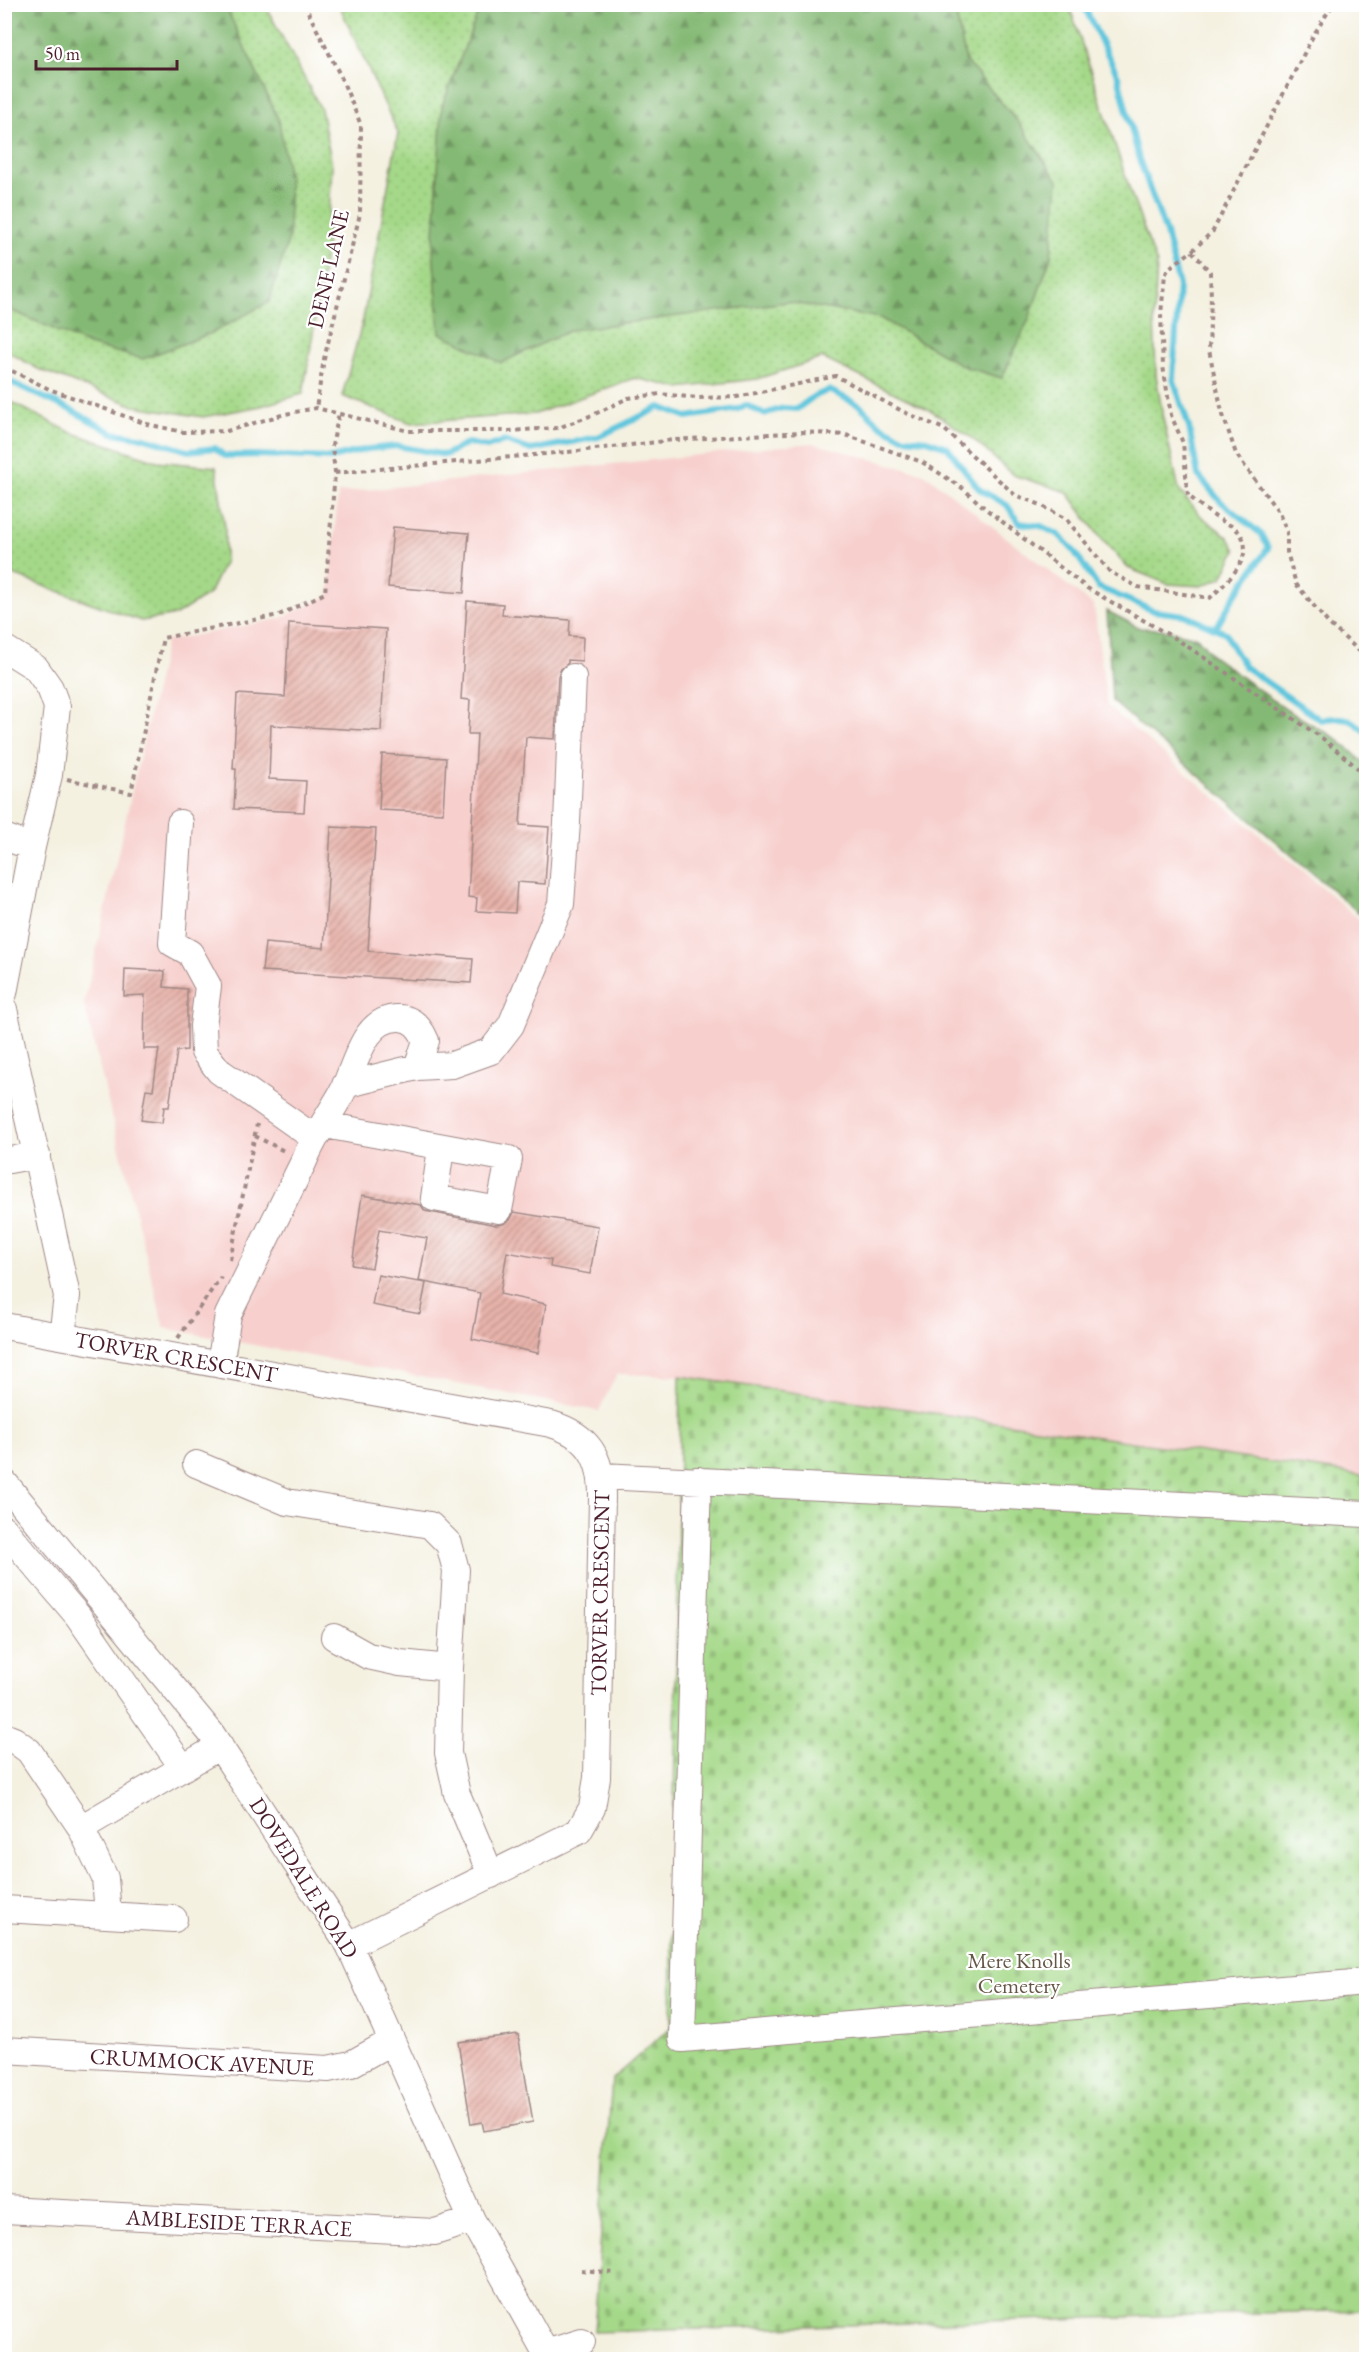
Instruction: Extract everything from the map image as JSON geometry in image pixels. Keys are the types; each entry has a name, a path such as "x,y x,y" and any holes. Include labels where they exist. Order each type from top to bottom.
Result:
{"street":[{"path":"4,648 36,668 50,688 57,708 49,775 32,847 4,993"},
{"path":"345,1085 417,1068 452,1065 491,1051 511,1025 561,904 573,677"},
{"path":"180,823 172,943 190,953 208,986 203,1026 204,1052 219,1071 319,1131 441,1148"},
{"path":"4,837 32,847"},
{"path":"4,1009 67,1296 62,1336"},
{"path":"220,1365 228,1315 319,1131 345,1085 361,1046 379,1023 393,1018 408,1019 420,1028 426,1041 417,1068"},
{"path":"4,1161 37,1155"},
{"name":"TORVER CRESCENT","path":"4,1326 551,1424 568,1429 584,1440 595,1455 602,1476 597,1778 592,1808 579,1831 349,1945"},
{"path":"196,1464 287,1502 430,1525 449,1544 456,1570 448,1753 458,1794 491,1875"},
{"path":"602,1476 1366,1514"},
{"path":"698,1480 682,2038 1366,1982"},
{"name":"DOVEDALE ROAD","path":"4,1482 220,1746 349,1945 472,2220 547,2356"},
{"path":"4,1529 78,1616 183,1768"},
{"path":"334,1637 368,1656 400,1663 450,1668"},
{"path":"4,1736 29,1751 81,1828 105,1878 108,1914"},
{"path":"81,1828 220,1746"},
{"path":"4,1909 174,1919"},
{"name":"CRUMMOCK AVENUE","path":"4,2050 328,2069 351,2064 392,2041"},
{"name":"AMBLESIDE TERRACE","path":"4,2210 435,2232 472,2220"},
{"path":"547,2356 582,2342"}],"path":[{"name":"DENE LANE","path":"304,4 341,77 360,125 360,214 324,359 316,408"},
{"path":"4,367 49,389 114,413 147,424 183,432 227,431 285,414 316,408 409,431 558,428 628,398 660,394 698,398 737,397 836,376 904,412 944,429 1015,495 1041,505 1066,519 1110,572 1138,587 1210,598 1228,582 1244,557 1245,542 1238,530 1214,516 1188,495 1183,443 1171,415 1163,366 1161,314 1165,275 1169,268 1192,252 1213,231 1308,46 1333,4"},
{"path":"1192,252 1210,272 1209,350 1222,412 1236,454 1279,513 1287,532 1287,552 1296,584 1328,623 1366,657"},
{"path":"49,775 131,793 163,638 279,615 325,593 335,473 332,446 339,413"},
{"path":"335,473 674,440 802,432 846,435 922,462 961,487 1088,588 1178,640 1322,738 1366,775"},
{"path":"228,1266 259,1117"},
{"path":"255,1136 304,1161"},
{"path":"166,1355 222,1275"},
{"path":"581,2270 615,2273"}],"shaded area":[{"path":"812,443 924,473 1094,606 1107,706 1366,925 1366,1476 680,1376 617,1374 599,1411 164,1328 84,1004 166,641 279,619 329,596 338,493"}],"green space":[{"path":"5,4 225,5 279,121 289,179 289,238 269,302 212,333 143,359 89,345 13,311 5,304"},
{"path":"5,5 265,5 321,109 332,165 328,232 303,394 261,406 203,417 135,406 38,369 5,350"},
{"path":"339,5 1069,5 1133,199 1157,264 1154,317 1156,375 1179,490 1201,516 1228,537 1236,550 1222,578 1201,586 1168,584 1128,568 1100,537 1067,492 1013,475 973,439 932,411 822,358 757,379 678,388 635,378 535,414 411,423 342,396 363,320 398,133"},
{"path":"481,5 954,5 966,61 1019,123 1058,181 1051,256 1029,319 1002,378 965,367 880,318 787,302 571,330 501,363 440,333 433,251 442,106"},
{"path":"5,399 70,432 157,461 216,467 225,527 225,561 209,594 176,615 141,621 5,572"},
{"path":"1107,611 1140,628 1161,629 1197,637 1214,657 1287,710 1336,738 1366,764 1366,919 1112,701"},
{"name":"Mere Knolls Cemetery","path":"680,1376 1366,1476 1366,2310 594,2332 612,2079 671,2027"}],"building":[{"path":"393,527 469,533 464,593 388,587"},
{"path":"467,601 503,604 502,615 570,620 569,636 583,637 582,661 568,660 558,676 555,739 526,737 520,825 549,827 545,884 517,882 515,913 476,911 477,898 468,897 477,734 468,734 470,700 461,699"},
{"path":"289,623 386,629 381,731 271,725 269,779 306,781 304,812 234,809 236,769 233,769 237,694 285,697"},
{"path":"382,754 446,758 443,813 379,810"},
{"path":"331,827 376,829 368,951 473,959 471,983 262,971 265,943 324,948"},
{"path":"125,969 165,971 164,987 187,989 187,1050 177,1051 169,1107 164,1107 162,1123 141,1120 146,1089 153,1090 159,1049 144,1049 145,995 124,996"},
{"path":"362,1195 421,1205 425,1211 496,1225 510,1220 514,1212 598,1226 590,1274 550,1267 551,1260 507,1252 500,1294 546,1304 538,1353 472,1339 480,1293 419,1281 427,1238 379,1230 372,1268 352,1265"},
{"path":"378,1275 426,1283 420,1314 372,1305"},
{"path":"518,2034 533,2122 484,2131 482,2122 471,2124 458,2042"}],"waterway":[{"path":"1083,4 1118,76 1139,159 1166,233 1179,286 1173,378 1189,427 1198,475 1220,501 1261,534 1268,548 1232,600 1216,628"},
{"path":"4,379 73,411 113,433 145,438 188,451 215,448 225,456 331,458 368,449 398,446 445,455 468,443 487,447 504,441 531,450 598,437 660,407 687,417 738,409 746,405 764,414 783,408 797,409 813,397 829,390 859,405 881,426 904,438 927,440 947,447 979,489 1007,505 1019,523 1041,526 1059,535 1074,551 1098,587 1154,611 1184,615 1226,633 1245,667 1321,720 1346,719 1366,732"}]}
